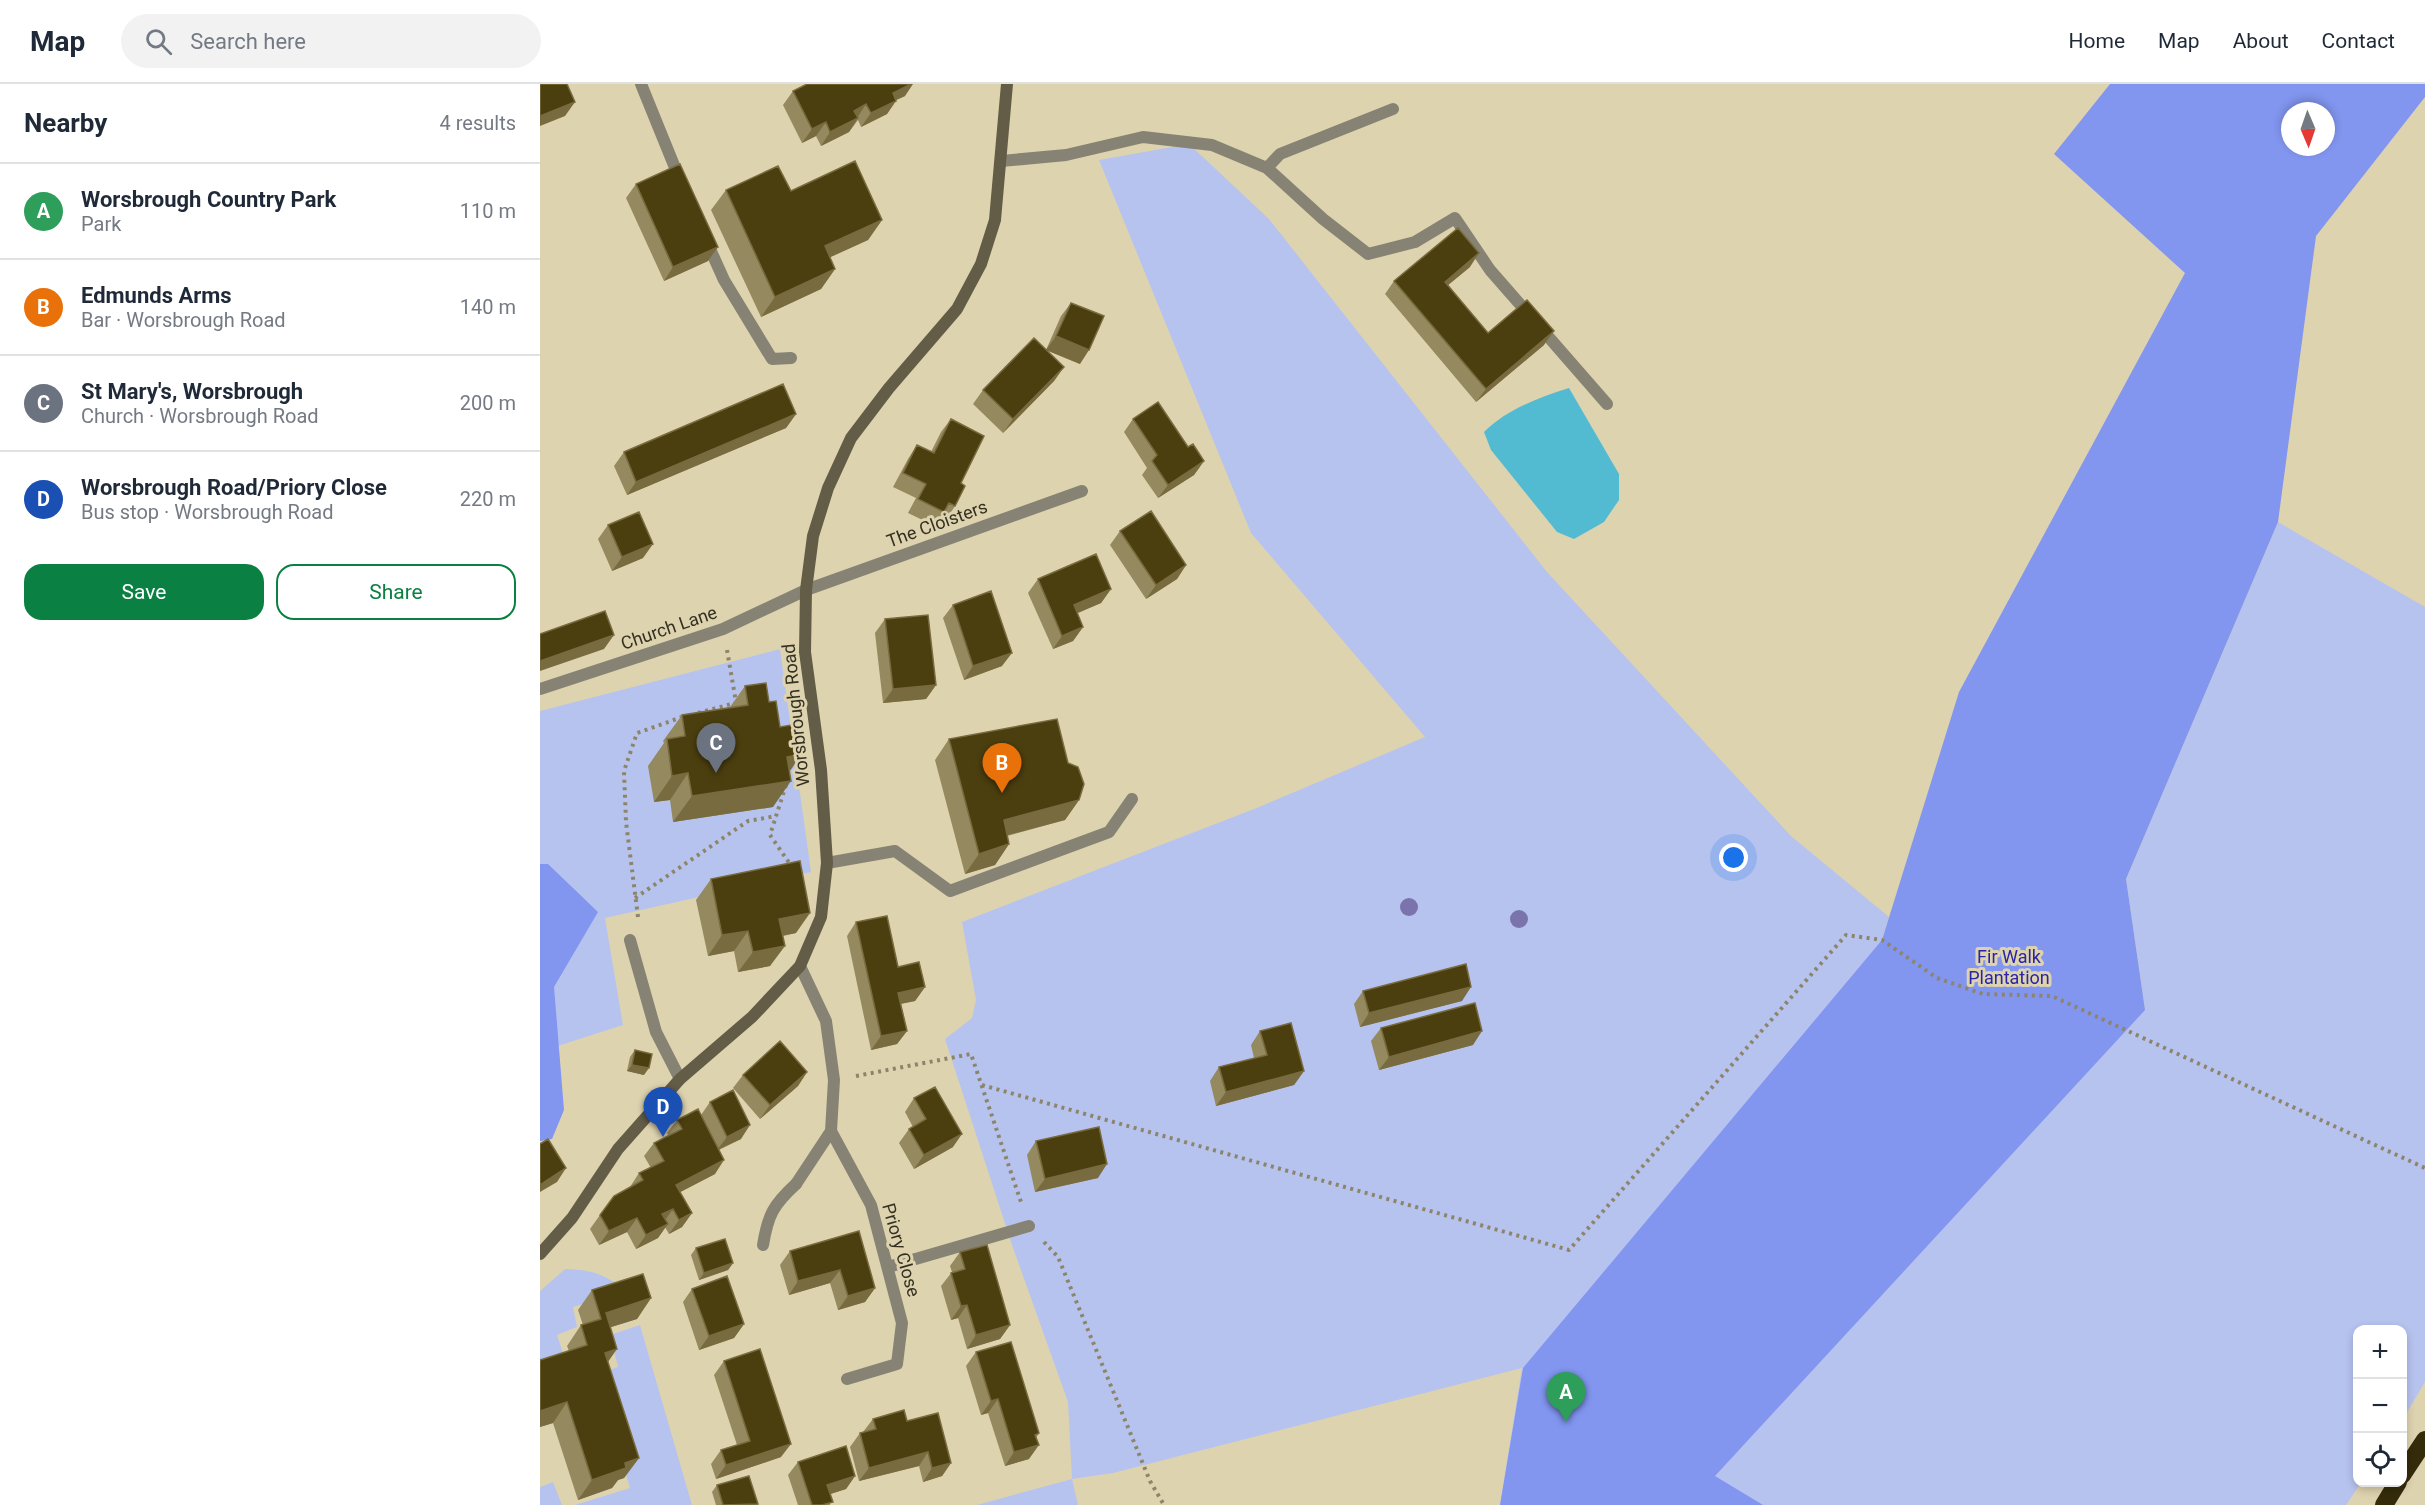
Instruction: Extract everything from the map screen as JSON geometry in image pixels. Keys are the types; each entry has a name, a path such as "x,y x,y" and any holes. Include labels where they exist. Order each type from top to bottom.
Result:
{"highway":[{"path":"2407,1469 2425,1440"},
{"path":"2384,1505 2395,1487"}],"street":[{"path":"640,84 683,187"},
{"name":"Worsbrough Road","path":"540,1254 572,1218 618,1149 680,1079 752,1017 800,966 821,917 827,863 821,770 805,652 806,590 813,536 828,488 851,438 889,387 957,309 981,264 995,219 1007,84"},
{"path":"1267,168 1280,154 1393,109"},
{"path":"1001,161 1066,155 1143,137 1212,145 1267,168 1323,219 1368,254 1414,242 1455,218 1490,270 1607,404"},
{"path":"701,228 724,280 772,359 791,358"},
{"name":"The Cloisters","path":"806,590 1082,491"},
{"name":"Church Lane","path":"540,689 723,629 806,590"},
{"path":"827,863 895,851 950,891 1109,832 1132,799"},
{"path":"630,940 656,1032 680,1079"},
{"path":"763,1245 767,1219 781,1197 796,1184 831,1131 834,1080 826,1021 800,966"},
{"name":"Priory Close","path":"831,1131 871,1205 902,1323 897,1364 847,1379"},
{"path":"888,1267 1029,1226"}],"path":[{"path":"723,629 737,711"},
{"path":"695,713 743,703"},
{"path":"638,919 626,822 624,771 637,734 685,716"},
{"path":"786,780 770,836 798,875"},
{"path":"635,898 748,821 776,816"},
{"path":"982,1085 1569,1250 1846,935 1882,940 1937,978 1983,994 2052,996 2425,1168"}],"shaded area":[{"path":"1189,144 1269,219 1547,572 1791,836 1889,917 1882,940 2145,1010 2126,879 2278,522 2425,607 2425,1382 2407,1412 2407,1325 2353,1325 2353,1487 2358,1487 2346,1505 1500,1505 1522,1368 1113,1473 1072,1479 1068,1402 1012,1245 945,1039 972,1018 976,1000 962,922 1254,809 1425,737 1251,533 1099,160"},
{"path":"1569,388 1619,474 1619,500 1604,522 1574,539 1557,532 1491,450 1484,432 1513,411 1535,400"},
{"path":"780,649 811,872 605,918 623,1025 542,1051 540,1047 540,711"},
{"path":"565,1269 584,1270 598,1274 627,1291 573,1307 577,1327 557,1335 566,1362 540,1370 540,1291"},
{"path":"640,1325 692,1505 575,1505 630,1488 596,1374 618,1367 610,1335"},
{"path":"1072,1479 1078,1505 977,1505"},
{"path":"553,1482 562,1505 540,1505 540,1487"}],"green space":[{"name":"Fir Walk Plantation","path":"2110,84 2425,84 2425,97 2316,236 2278,522 2126,879 2145,1010 1715,1476 1763,1505 1500,1505 1523,1368 1882,940 1959,692 2185,273 2054,154"},
{"path":"540,864 548,864 598,912 554,987 564,1110 552,1139 540,1141"}],"building":[{"path":"540,84 567,84 575,102 540,116"},
{"path":"807,84 911,84 893,93 896,101 871,113 866,104 854,111 858,118 830,132 826,122 812,129 793,91"},
{"path":"855,161 882,220 825,246 835,269 775,297 726,190 778,166 791,191"},
{"path":"680,164 718,247 673,267 636,184"},
{"path":"1458,228 1479,253 1445,282 1488,333 1527,300 1554,331 1486,389 1394,281"},
{"path":"1071,303 1104,316 1089,350 1056,336"},
{"path":"1034,338 1064,367 1013,419 983,390"},
{"path":"783,384 796,414 636,482 624,452"},
{"path":"1158,402 1188,447 1193,444 1204,461 1168,485 1152,461 1157,455 1133,419"},
{"path":"951,419 984,436 961,483 965,486 955,506 949,503 944,512 918,499 926,484 903,473 917,445 934,453"},
{"path":"1151,511 1186,565 1156,585 1120,531"},
{"path":"639,512 653,544 622,557 608,525"},
{"path":"1096,554 1111,589 1074,605 1083,627 1062,636 1038,579"},
{"path":"991,591 1012,653 973,666 953,605"},
{"path":"605,611 614,635 540,661 540,634"},
{"path":"928,615 936,685 893,689 885,619"},
{"path":"766,683 769,702 776,701 780,727 797,724 802,754 787,757 791,781 692,796 688,773 672,776 667,739 685,736 682,715 748,705 745,686"},
{"path":"1057,719 1068,763 1078,767 1084,784 1079,800 1004,820 1009,844 979,854 949,739"},
{"path":"800,861 810,913 779,919 785,946 753,952 748,931 722,935 711,879"},
{"path":"887,916 898,967 919,962 925,987 898,993 907,1031 881,1036 856,922"},
{"path":"1466,964 1471,987 1369,1013 1363,991"},
{"path":"1475,1003 1482,1031 1389,1057 1381,1028"},
{"path":"1291,1023 1304,1071 1226,1092 1219,1067 1267,1055 1260,1031"},
{"path":"780,1041 807,1072 770,1105 743,1075"},
{"path":"635,1050 652,1054 649,1068 632,1065"},
{"path":"935,1087 962,1134 924,1155 909,1129 926,1119 914,1098"},
{"path":"733,1090 750,1125 727,1137 710,1102"},
{"path":"698,1109 724,1160 676,1185 692,1213 679,1220 673,1209 662,1214 668,1224 646,1235 637,1218 609,1231 600,1215 614,1196 643,1180 639,1173 664,1161 654,1143 682,1129 677,1120"},
{"path":"1099,1127 1107,1164 1045,1179 1036,1141"},
{"path":"548,1139 566,1168 540,1185 540,1144"},
{"path":"859,1231 875,1288 848,1296 840,1270 798,1281 790,1251"},
{"path":"725,1239 733,1263 704,1273 696,1248"},
{"path":"987,1245 1010,1325 976,1335 967,1305 961,1306 951,1273 965,1269 960,1252"},
{"path":"643,1274 651,1298 606,1313 617,1349 605,1353 639,1458 625,1463 626,1468 592,1480 567,1402 540,1411 540,1360 587,1345 581,1325 601,1319 592,1290"},
{"path":"727,1276 744,1324 709,1336 692,1289"},
{"path":"1011,1342 1039,1433 1035,1435 1039,1445 1014,1452 998,1399 991,1401 976,1352"},
{"path":"760,1349 791,1444 726,1465 721,1450 750,1441 724,1361"},
{"path":"904,1410 907,1421 938,1413 951,1463 932,1468 928,1452 869,1468 860,1433 876,1429 873,1419"},
{"path":"846,1446 855,1476 827,1485 833,1502 812,1505 798,1462"},
{"path":"749,1476 758,1504 723,1505 717,1485"}],"place":[{"name":"St Mary's, Worsbrough","path":"716,773"},
{"name":"Edmunds Arms","path":"1002,793"},
{"name":"Worsbrough Road/Priory Close","path":"663,1137"},
{"name":"Worsbrough Country Park","path":"1566,1422"}]}
